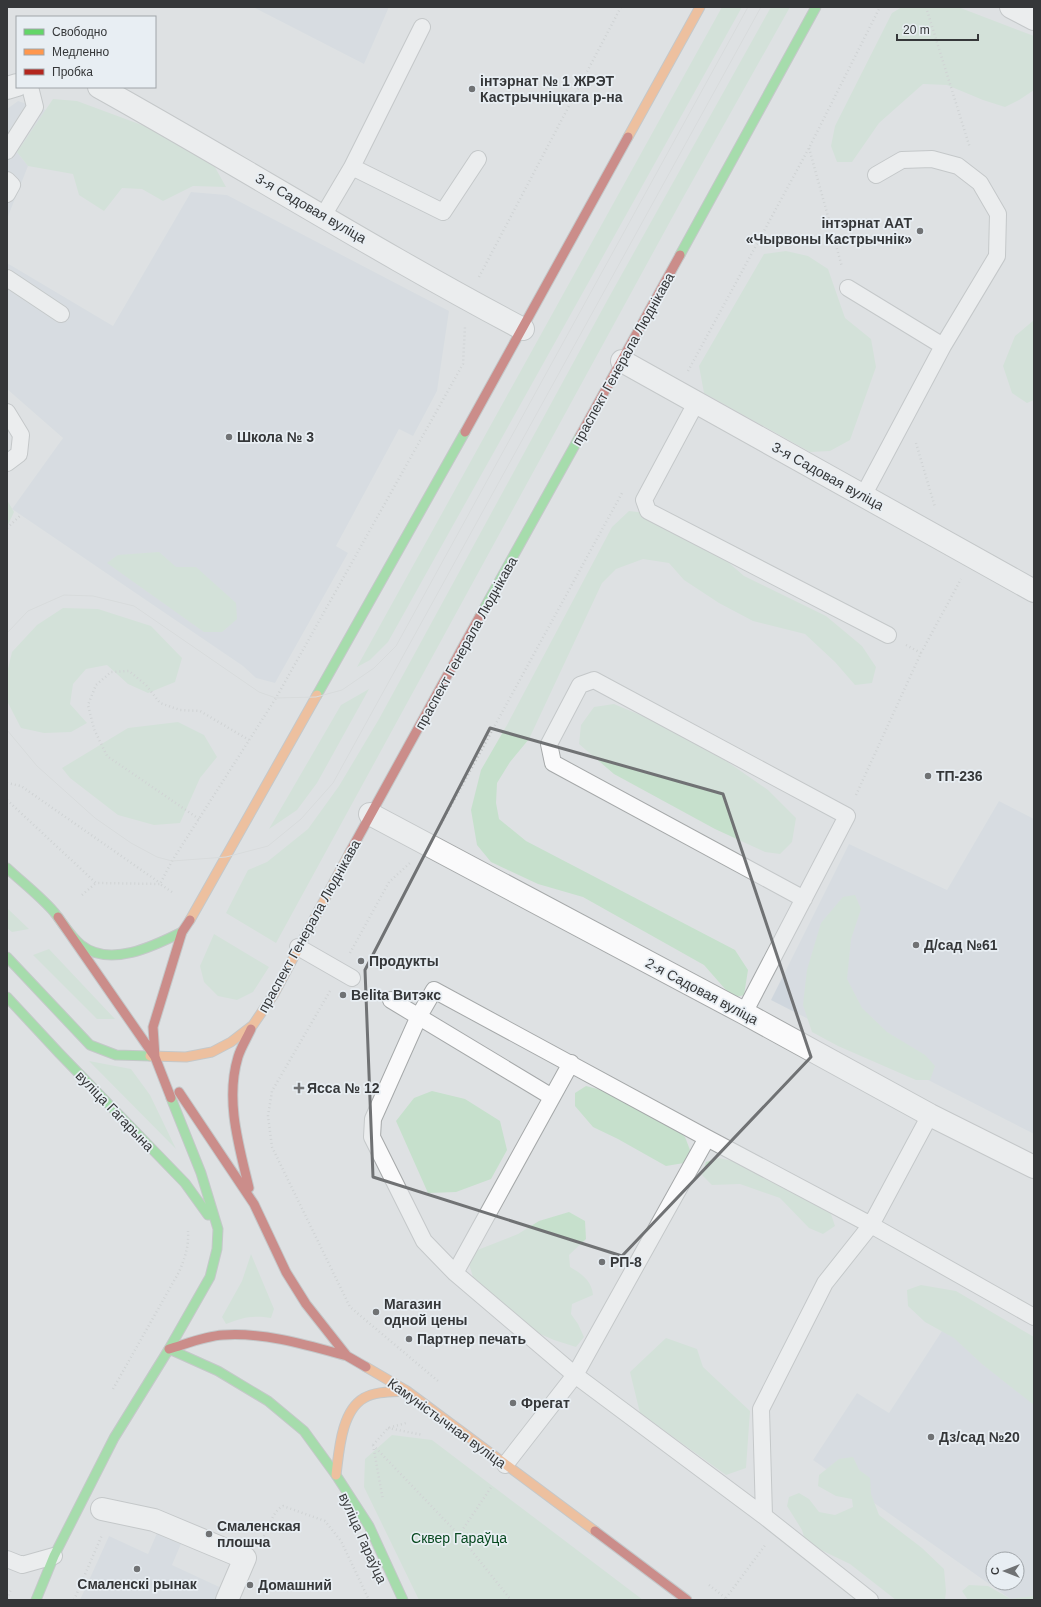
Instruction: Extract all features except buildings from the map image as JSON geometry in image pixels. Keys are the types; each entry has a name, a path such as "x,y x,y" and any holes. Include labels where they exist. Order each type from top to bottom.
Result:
{"main road":[{"path":"36,1600 54,1556 114,1438 210,1277 217,1249 218,1229 201,1173 156,1057 153,1027 182,932 223,864 523,329 700,7"},
{"name":"праспект Генерала Люднікава","path":"156,1057 186,1057 212,1052 232,1042 253,1025 274,994 370,814 622,361 816,7"},
{"path":"7,868 58,917 79,944 92,952 102,955 140,950 155,945 182,932"},
{"path":"58,917 156,1057 254,1204"},
{"path":"7,957 90,1045 116,1055 156,1057"},
{"name":"вуліца Гагарына","path":"7,997 59,1054 185,1183 218,1229"},
{"path":"253,1025 237,1058 233,1082 235,1126 254,1204"},
{"name":"Камуністычная вуліца","path":"254,1204 286,1272 306,1304 347,1356 407,1392 687,1600"},
{"path":"169,1348 222,1335 294,1342 347,1356"},
{"name":"вуліца Гараўца","path":"169,1348 218,1371 268,1401 304,1431 336,1475 369,1526 403,1600"},
{"path":"336,1475 344,1430 352,1410 363,1399 381,1393 407,1392"},
{"name":"вуліца Гараўца","path":"336,1475 352,1518"}],"street":[{"path":"1011,7 1034,19"},
{"name":"3-я Садовая вуліца","path":"101,88 467,299 523,329"},
{"name":"3-я Садовая вуліца","path":"622,361 1034,591"},
{"name":"2-я Садовая вуліца","path":"370,814 744,1013 930,1115 1034,1167"},
{"path":"102,1509 154,1520 245,1558 227,1600"}],"lane":[{"path":"323,216 352,167 422,27"},
{"path":"7,151 34,107 30,88"},
{"path":"352,167 443,212 478,159"},
{"path":"863,496 943,346 997,256 998,214 980,182 958,166 932,159 902,160 876,175"},
{"path":"7,180 12,185 7,194"},
{"path":"7,278 61,314"},
{"path":"848,288 943,346"},
{"path":"696,403 644,500 648,512 888,635"},
{"path":"7,412 22,435 19,454 7,463"},
{"path":"744,1013 804,899 847,816 594,680 580,685 550,744 553,763 804,899"},
{"path":"298,947 346,974"},
{"path":"870,1600 764,1516 575,1375 455,1273 424,1241 372,1137 373,1119 420,1016 434,990 707,1138 871,1224 1034,1317"},
{"path":"391,1000 420,1016 552,1098"},
{"path":"455,1273 571,1063"},
{"path":"764,1516 761,1409 825,1283 871,1224 930,1115"},
{"path":"505,1465 575,1375 707,1138"},
{"path":"7,1559 22,1565 54,1556"}],"path":[{"path":"160,884 172,861 276,698 463,364 467,299 621,7"},
{"path":"677,392 809,148 880,7"},
{"path":"926,7 980,182"},
{"path":"809,148 848,288"},
{"path":"908,414 945,541"},
{"path":"439,1381 350,1307 272,1147 268,1116 272,1091 346,974 389,882 428,846 623,490"},
{"path":"7,528 21,515"},
{"path":"847,816 921,653 973,557"},
{"path":"199,819 107,756 94,729 88,705 96,685 111,672 129,671 146,685 160,703 180,710 200,711 250,740"},
{"path":"7,783 21,786 172,892"},
{"path":"7,800 96,883"},
{"path":"82,895 96,883 160,884"},
{"path":"112,1390 179,1272 186,1256 189,1241 188,1227"},
{"path":"373,1445 388,1428 410,1422"},
{"path":"373,1445 383,1503"},
{"path":"373,1445 459,1535 511,1600"},
{"path":"459,1535 495,1481"},
{"path":"245,1558 265,1536 276,1510 283,1506 325,1521 341,1541 369,1600"},
{"path":"74,1600 104,1532 102,1509"},
{"path":"726,1598 766,1545 764,1516"}],"highlighted area":[{"path":"490,728 723,794 811,1057 622,1256 373,1177 365,970"}],"shaded area":[{"path":"253,7 389,7 364,64"},
{"path":"18,101 46,110 17,152 28,166 7,219 7,109"},
{"name":"Школа № 3","path":"191,192 227,195 449,311 437,391 413,436 399,429 336,546 348,553 275,683 256,678 243,666 12,509 63,438 7,389 7,263 113,326"},
{"name":"Д/сад №61","path":"999,801 1034,819 1034,1134 771,1000 849,844 947,890"},
{"name":"Дз/сад №20","path":"958,1306 1034,1354 1034,1600 1012,1600 999,1591 1025,1591 1025,1551 985,1551 985,1581 813,1460 857,1393 889,1413"},
{"name":"Смаленскі рынак","path":"157,1533 181,1544 172,1565 241,1597 240,1600 80,1600 109,1536 148,1554"}],"green space":[{"path":"722,7 742,7 388,642 370,660 357,667"},
{"path":"771,7 790,7 684,196 276,943 226,913 248,870 267,862 308,829 339,786 379,719 608,299"},
{"path":"902,7 958,7 1034,36 1034,90 1005,107 983,100 947,85 923,84 879,123 852,162 837,162 831,146 835,126 892,13"},
{"path":"53,99 77,101 185,141 211,160 226,187 193,186 163,201 142,189 122,188 104,211 79,195 73,174 28,166 17,152"},
{"path":"786,251 808,256 828,269 845,318 871,339 876,367 850,440 830,451 810,452 704,393 699,366 764,254"},
{"path":"1034,320 1034,400 1027,403 1012,393 1003,366 1015,336"},
{"path":"7,500 14,512 7,527"},
{"path":"629,511 647,513 689,528 744,576 826,616 862,646 876,667 872,683 855,685 835,662 805,634 753,621 719,603 684,580 669,563 643,559 616,569 602,583 529,739 510,762 497,783 496,803 499,819 526,841 735,950 748,970 744,995 733,998 704,965 583,897 538,884 491,862 477,845 471,810 481,770 507,725 612,527"},
{"path":"159,552 176,567 196,567 236,603 237,619 222,632 204,632 107,563 118,555"},
{"path":"63,608 98,609 151,626 182,658 175,682 148,693 128,684 107,665 86,669 73,684 70,704 87,723 71,732 44,733 21,728 7,701 7,673 12,652 37,625"},
{"path":"369,689 317,783 297,810 269,829 341,705"},
{"path":"614,704 652,720 709,749 768,790 796,818 792,842 780,854 765,852 715,829 614,774 579,744 581,725 594,707"},
{"path":"178,722 204,735 217,757 200,778 180,823 154,825 118,815 70,778 62,768 128,728"},
{"path":"855,895 861,909 851,939 847,979 862,1008 887,1032 925,1055 935,1066 930,1080 916,1080 838,1046 812,1032 803,1005 807,970 821,923 843,897"},
{"path":"7,908 29,929 12,932 7,928"},
{"path":"214,934 269,967 253,992 237,1000 218,996 204,982 200,966"},
{"path":"49,949 115,1019 97,1019 33,955"},
{"path":"89,1061 131,1069 150,1095 176,1149"},
{"path":"586,1086 613,1093 664,1118 685,1137 690,1150 684,1163 666,1166 593,1127 575,1106 575,1093"},
{"path":"432,1091 465,1099 500,1121 507,1150 491,1179 456,1192 428,1193 396,1121 414,1098"},
{"path":"719,1158 746,1164 830,1211 835,1226 823,1234 809,1228 780,1198 740,1184 712,1185 702,1175 706,1162"},
{"path":"569,1212 585,1221 586,1239 569,1255 570,1267 586,1278 591,1286 593,1295 572,1304 571,1314 584,1337 576,1347 554,1340 526,1328 482,1289 473,1277 469,1264 475,1251 518,1234 539,1221"},
{"path":"251,1254 274,1309 271,1318 248,1317 226,1324 222,1317 242,1281"},
{"path":"921,1285 956,1291 1034,1337 1034,1405 982,1364 954,1338 925,1322 908,1306 907,1290"},
{"path":"666,1338 697,1349 703,1367 750,1411 746,1468 726,1475 640,1413 630,1372"},
{"name":"Сквер Гараўца","path":"392,1435 432,1440 643,1600 419,1600 364,1487 365,1459"},
{"path":"853,1457 859,1470 870,1478 871,1494 879,1515 922,1548 944,1569 946,1591 945,1600 896,1600 850,1564 823,1551 805,1540 802,1530 787,1506 789,1497 799,1493 809,1499 819,1512 835,1515 853,1507 852,1499 836,1496 818,1486 819,1475 839,1459"},
{"path":"969,1585 985,1586 985,1591 997,1591 1011,1599 1034,1596 1034,1600 968,1600 962,1591"}],"tram line":[{"path":"7,633 28,611 64,595 93,596 134,606 259,692 276,698 316,697 342,690 374,668 396,646 748,7"},
{"path":"7,730 37,766 95,818 131,843 157,857 172,861 226,857 268,846 301,819 333,783 761,7"}],"traffic: fast":[{"path":"680,255 816,7"},
{"path":"317,695 465,432"},
{"path":"480,616 580,436"},
{"path":"7,868 49,906 70,934 81,945 93,952 105,955 118,955 132,952 158,943 182,932"},
{"path":"7,957 90,1045 116,1055 150,1056"},
{"path":"7,997 185,1183 208,1215"},
{"path":"169,1349 210,1277 217,1249 218,1229 201,1173 171,1098"},
{"path":"36,1600 54,1556 114,1438 169,1349"},
{"path":"169,1349 218,1371 268,1401 304,1431 336,1475 369,1526 403,1600"}],"traffic: slow":[{"path":"628,137 700,7"},
{"path":"190,920 317,695"},
{"path":"150,1056 186,1057 212,1052 231,1042 253,1025 274,994 350,852"},
{"path":"366,1367 407,1391 595,1531"},
{"path":"336,1475 342,1433 350,1412 356,1404 364,1398 374,1394 407,1391"}],"traffic: jam":[{"path":"465,432 628,137"},
{"path":"580,436 680,255"},
{"path":"350,852 480,616"},
{"path":"58,917 155,1057"},
{"path":"171,1098 155,1057 153,1027 182,932 190,920"},
{"path":"249,1188 235,1123 233,1090 234,1073 238,1057 251,1029"},
{"path":"179,1092 254,1204 286,1272 306,1304 347,1356 366,1367"},
{"path":"169,1349 209,1337 223,1335 254,1335 285,1340 347,1356"},
{"path":"595,1531 687,1600"}],"place":[{"name":"інтэрнат № 1 ЖРЭТ Кастрычніцкага р-на","path":"472,89"},
{"name":"інтэрнат ААТ «Чырвоны Кастрычнік»","path":"920,231"},
{"name":"Школа № 3","path":"229,437"},
{"name":"ТП-236","path":"928,776"},
{"name":"Д/сад №61","path":"916,945"},
{"name":"Продукты","path":"361,961"},
{"name":"Belita Витэкс","path":"343,995"},
{"name":"Ясса № 12","path":"299,1088"},
{"name":"РП-8","path":"602,1262"},
{"name":"Магазин одной цены","path":"376,1312"},
{"name":"Партнер печать","path":"409,1339"},
{"name":"Фрегат","path":"513,1403"},
{"name":"Дз/сад №20","path":"931,1437"},
{"name":"Смаленская плошча","path":"209,1534"},
{"name":"Смаленскі рынак","path":"137,1569"},
{"name":"Домашний","path":"250,1585"}]}
